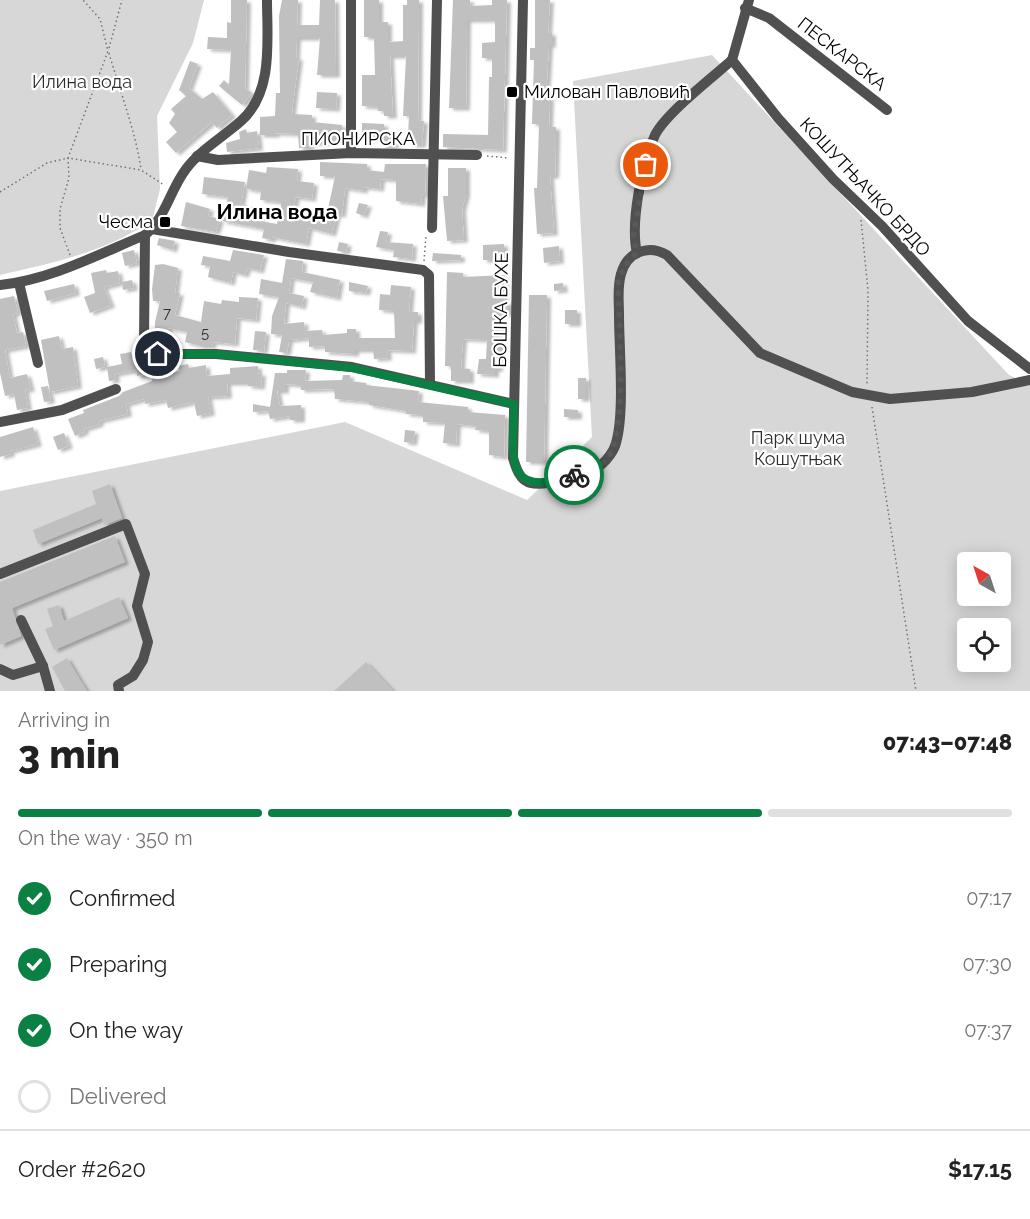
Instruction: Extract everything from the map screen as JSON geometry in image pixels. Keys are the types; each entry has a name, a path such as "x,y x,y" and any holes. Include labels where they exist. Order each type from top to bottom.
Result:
{"street":[{"path":"0,285 19,283 74,265 148,232 165,210 173,190 197,156 253,108 267,62 267,0"},
{"path":"351,0 351,153"},
{"path":"432,228 437,0"},
{"name":"БОШКА БУХЕ","path":"523,0 513,458 517,471 530,483 560,480 599,467 607,459 616,443 619,402 618,284 621,271 628,260 637,253"},
{"path":"747,4 732,60 701,86 656,133 640,193 633,237 637,253 647,249 656,249 667,255 760,353 835,386 867,396 890,399 972,392 1030,380"},
{"name":"ПЕСКАРСКА","path":"747,4 769,18 887,110"},
{"name":"КОШУТЊАЧКО БРДО","path":"732,60 778,118 859,206 882,226 968,321 1030,369"},
{"name":"ПИОНИРСКА","path":"197,156 218,160 351,153 477,155"},
{"path":"148,232 426,273 430,384"},
{"path":"148,232 144,342 149,350 164,355 216,354 329,365 430,384 514,404"},
{"path":"19,283 38,363"},
{"path":"0,422 62,410 116,389"},
{"path":"0,574 126,524 145,574 137,606 148,642 143,660 133,676 118,685 119,691"},
{"path":"21,620 43,666 50,691"},
{"path":"0,669 13,675 43,666"}],"path":[{"path":"83,0 100,19 124,106 136,135 141,170"},
{"path":"74,265 60,228 60,209 69,178 68,158 108,51 122,0"},
{"path":"477,155 519,159"},
{"path":"0,192 47,164 68,158 141,170 173,190"},
{"path":"859,206 868,290 867,396 873,408 916,691"},
{"path":"426,273 426,234 432,228"}],"green space":[{"name":"Илина вода","path":"0,0 204,0 193,43 157,116 160,189 152,221 97,249 60,261 0,275"},
{"name":"Парк шума Кошутњак","path":"712,55 1009,375 1030,385 1030,691 0,691 0,491 345,422 527,500 592,437 573,81"}],"building":[{"path":"231,0 247,0 245,88 252,93 242,105 219,86 224,80 229,85 231,50 207,49 208,37 227,38 227,22 231,23"},
{"path":"282,0 298,0 297,25 319,25 320,0 335,0 336,75 317,75 320,38 297,38 296,58 299,58 292,111 293,114 312,115 312,122 342,125 342,139 330,139 330,143 310,143 310,148 299,148 298,134 260,135 260,117 275,116 276,93 280,93 279,16"},
{"path":"364,0 379,0 379,22 388,22 388,42 403,41 403,5 407,5 407,0 419,0 418,120 424,121 422,145 412,145 411,135 408,135 409,116 403,116 406,56 390,56 393,116 384,116 384,111 378,111 378,107 362,106 362,75 375,75 374,37 364,37"},
{"path":"453,0 470,0 470,6 492,5 492,0 507,0 503,150 443,147 443,134 488,135 489,77 492,77 492,58 482,58 482,43 495,42 495,20 467,20 466,108 449,108"},
{"path":"535,0 550,0 548,33 552,33 552,45 549,45 546,97 550,97 549,127 556,127 555,176 550,176 554,233 537,234 534,188 537,188 539,124 532,124 534,60 530,60 530,48 535,48"},
{"path":"190,61 198,64 189,88 202,99 213,92 232,115 217,128 212,122 176,153 166,142 177,132 169,123 175,114 171,109 186,96 179,90"},
{"path":"317,92 337,93 336,109 316,108"},
{"path":"362,123 384,124 384,131 395,131 395,146 382,146 382,139 362,139"},
{"path":"246,129 247,133 257,131 259,148 227,152 226,143 240,139 239,132"},
{"path":"320,162 367,164 367,170 384,172 385,164 426,164 425,195 422,194 421,204 396,201 396,180 381,179 380,189 364,187 364,191 345,188 342,215 337,214 332,234 309,228 306,244 272,237 272,240 262,238 264,229 222,221 228,197 202,194 204,177 245,182 241,204 263,210 260,221 277,224 280,202 260,200 261,191 246,189 249,170 266,173 267,167 298,169 297,181 314,183 312,199 296,197 292,214 322,218 324,213 327,214 335,176 320,176"},
{"path":"448,168 466,168 466,194 462,209 464,240 447,241 443,196 448,196"},
{"path":"186,202 210,209 208,216 220,219 216,232 181,226"},
{"path":"359,203 368,205 364,216 356,213"},
{"path":"380,231 388,232 386,242 413,244 412,259 393,257 394,250 376,247"},
{"path":"159,238 175,241 173,250 157,245"},
{"path":"339,242 348,244 346,252 337,251"},
{"path":"504,244 504,260 483,260 483,245"},
{"path":"559,246 560,261 544,263 543,248"},
{"path":"134,250 137,263 125,266 122,253"},
{"path":"233,250 264,255 260,271 247,268 245,275 233,272 231,283 208,277 210,266 201,265 203,256 230,261"},
{"path":"433,253 461,255 461,260 432,261"},
{"path":"286,259 303,261 302,272 340,280 337,298 310,292 313,282 291,278 289,293 304,296 302,307 286,303 284,324 304,322 305,331 322,330 323,335 347,333 347,329 356,329 356,338 395,338 394,311 379,310 380,294 390,295 391,285 411,287 409,312 418,312 418,321 414,321 412,351 387,350 388,358 374,359 373,350 355,350 355,354 325,352 325,346 309,347 309,338 289,340 287,353 279,352 282,335 271,334 272,316 279,297 259,294 261,279 282,283"},
{"path":"163,264 178,268 175,293 180,293 175,315 201,322 204,301 221,304 222,300 239,302 239,297 258,298 256,320 237,318 235,344 213,342 212,346 201,346 185,342 187,332 168,328 168,337 155,338 155,322 160,301 153,301 152,289 155,265"},
{"path":"106,270 107,273 118,271 120,283 104,287 111,305 90,313 84,297 95,293 91,273"},
{"path":"447,272 463,273 463,277 505,275 504,302 509,302 509,313 501,315 499,369 495,369 495,375 477,374 479,359 486,359 487,340 463,339 461,368 470,369 470,381 451,381 451,366 445,366"},
{"path":"132,280 134,288 123,290 122,282"},
{"path":"349,282 368,286 366,293 349,291"},
{"path":"563,283 564,290 554,291 554,284"},
{"path":"74,284 76,293 47,301 44,291"},
{"path":"529,295 547,295 544,462 526,462"},
{"path":"14,296 18,313 13,314 17,333 23,332 26,346 5,350 10,378 27,374 31,389 25,390 28,408 17,410 14,394 5,396 0,373 0,299"},
{"path":"565,310 577,310 577,324 565,324"},
{"path":"255,331 266,332 264,351 253,350"},
{"path":"59,336 62,349 73,347 78,386 50,392 41,340"},
{"path":"131,352 132,356 141,354 141,359 152,359 154,373 137,376 136,370 115,374 116,380 109,381 107,367 122,364 120,354"},
{"path":"103,357 105,367 96,369 94,359"},
{"path":"188,364 189,368 206,365 207,376 230,374 230,368 258,366 258,374 262,373 261,387 248,386 248,383 227,383 228,396 208,397 211,413 197,416 194,402 168,408 166,400 145,404 144,399 126,404 128,414 99,421 100,424 84,429 85,432 75,436 68,419 84,413 83,410 152,381 151,376 179,371 178,366"},
{"path":"287,370 306,370 305,381 342,380 343,375 350,375 350,381 366,383 366,385 419,391 418,402 468,407 468,412 505,415 504,457 489,455 489,431 475,430 476,426 457,424 456,444 443,443 445,423 423,422 423,415 406,414 406,411 369,405 369,402 335,399 334,389 301,390 300,385 285,384 285,391 277,391 280,406 301,405 301,420 290,420 290,416 270,419 268,411 253,412 253,404 270,407 275,373 287,373"},
{"path":"578,378 586,378 586,399 578,399"},
{"path":"48,386 51,401 44,402 41,387"},
{"path":"564,409 578,410 578,417 564,417"},
{"path":"33,427 38,444 10,451 11,454 0,457 0,437"},
{"path":"405,430 415,431 413,443 404,442"},
{"path":"64,433 69,446 58,450 53,437"},
{"path":"110,484 122,518 104,525 102,518 38,544 33,530 96,504 92,491"},
{"path":"115,536 125,562 12,608 21,636 0,645 0,582"},
{"path":"119,597 128,618 54,650 45,629 53,626 47,609 59,605 64,621"},
{"path":"67,658 87,691 65,691 52,667"},
{"path":"366,662 393,691 334,691"}],"way so far":[{"path":"574,475 599,467 607,459 616,443 619,402 618,284 621,271 628,260 637,253 633,237 646,165"}],"place":[{"name":"Милован Павловић","path":"512,92"},
{"name":"Чесма","path":"165,222"}],"district":[{"name":"Илина вода","path":"277,212"}],"route":[{"path":"158,354 216,354 352,368 514,404 513,458 517,471 523,479 530,483 543,484 574,475"}]}
